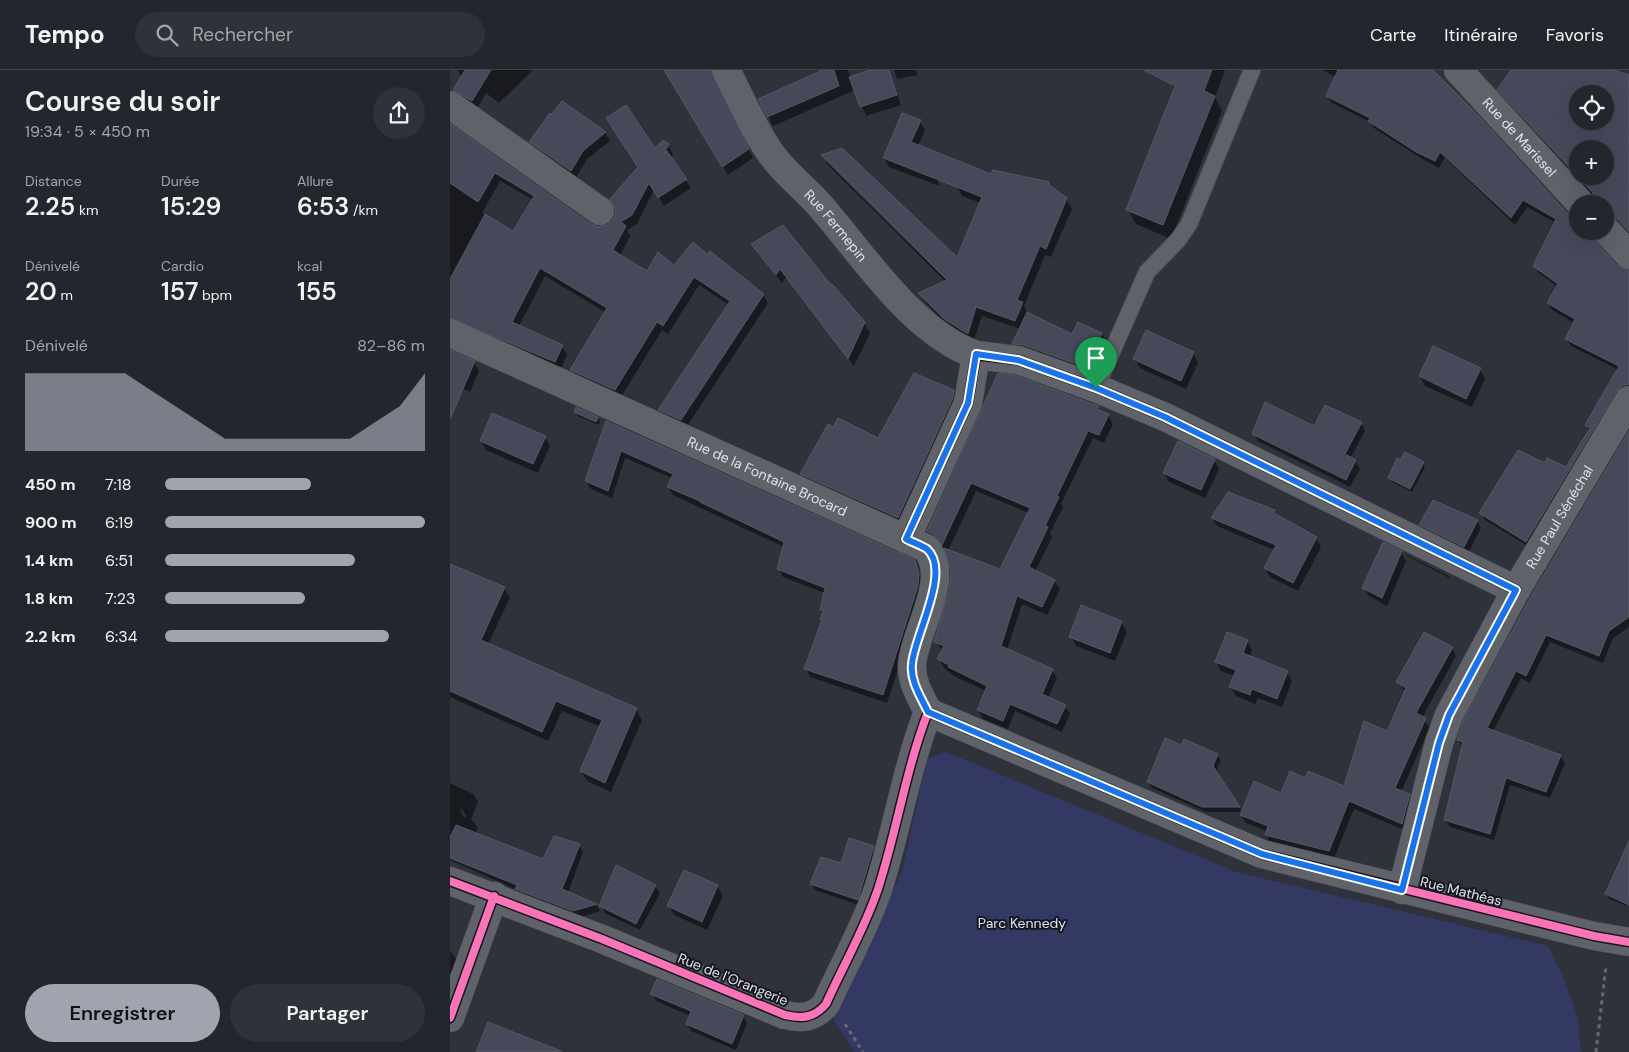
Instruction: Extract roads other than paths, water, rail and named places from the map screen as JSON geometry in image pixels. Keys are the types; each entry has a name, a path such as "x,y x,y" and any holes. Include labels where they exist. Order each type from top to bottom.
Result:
{"street":[{"name":"Rue Fermepin","path":"726,70 770,151 823,209 878,276 939,334 960,349 976,354 1018,360 1096,388 1186,426 1516,590"},
{"name":"Rue de Marissel","path":"1458,70 1573,195"},
{"path":"450,105 600,211"},
{"path":"1614,239 1629,255"},
{"name":"Rue de la Fontaine Brocard","path":"450,333 926,548 935,564 935,582 912,664 915,684 928,712"},
{"path":"906,539 968,403 976,354"},
{"name":"Rue Paul Sénéchal","path":"1402,890 1439,743 1449,715 1516,590 1629,400"},
{"name":"Rue Mathéas","path":"928,712 1262,854 1402,890 1619,941"},
{"name":"Rue de l'Orangerie","path":"450,881 494,896 785,1015 804,1018 820,1012 826,1004 872,904 883,872 912,756 928,712"},
{"path":"450,1018 494,896"}],"lane":[{"path":"1096,388 1147,272 1178,240 1189,224 1252,70"}],"park label":[{"name":"Parc Kennedy","path":"1022,923"}]}
